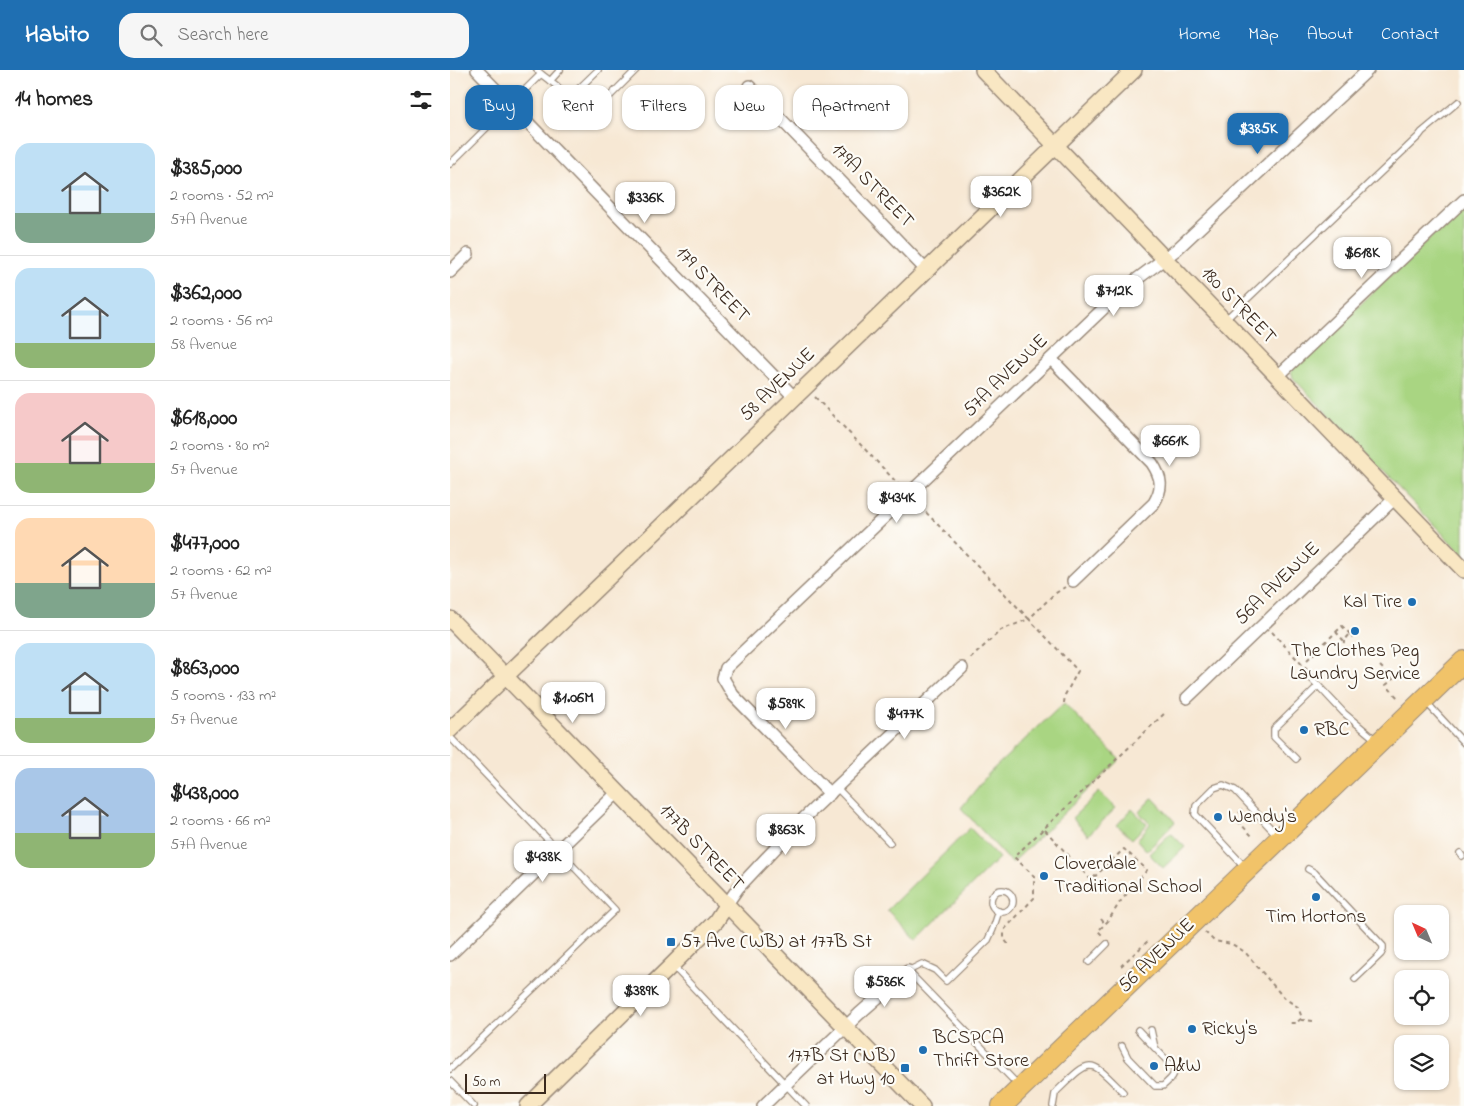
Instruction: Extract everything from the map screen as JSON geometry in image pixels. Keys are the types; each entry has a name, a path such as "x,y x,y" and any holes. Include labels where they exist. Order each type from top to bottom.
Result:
{"highway":[{"name":"56 AVENUE","path":"1002,1106 1464,661"}],"street":[{"name":"179 STREET","path":"477,70 492,85"},
{"name":"180 STREET","path":"983,70 1464,570"},
{"name":"58 AVENUE","path":"450,730 1134,70"},
{"name":"57A AVENUE","path":"834,791 732,695 723,678 726,668 1125,288 1180,246 1368,70"},
{"name":"179A STREET","path":"783,121 926,270"},
{"name":"179 STREET","path":"533,128 794,397"},
{"path":"1278,376 1464,200"},
{"path":"450,272 468,254"},
{"path":"1051,359 1152,463 1160,481 1160,492 1154,503 1073,581"},
{"name":"56A AVENUE","path":"1187,698 1395,498"},
{"name":"177B STREET","path":"450,619 922,1106"},
{"path":"528,1106 716,921 738,888 804,818 962,668"},
{"path":"450,955 618,792"},
{"path":"763,1106 908,971"}],"lane":[{"path":"550,81 560,70"},
{"path":"582,85 598,70"},
{"path":"612,94 636,70"},
{"path":"528,85 539,72 556,85"},
{"path":"1225,320 1364,190 1422,132 1458,102"},
{"path":"450,164 485,130"},
{"path":"1311,678 1345,714 1379,744"},
{"path":"1296,759 1274,736 1274,728 1318,686"},
{"path":"1424,700 1464,743"},
{"path":"450,736 615,910 450,1069"},
{"path":"1247,869 1195,814 1196,806 1214,788 1223,785 1235,790 1280,838"},
{"path":"834,791 890,843"},
{"path":"1308,869 1315,872 1383,946 1381,954 1355,979"},
{"path":"999,912 988,940 946,981 935,970 922,964 908,971 1020,1088"},
{"path":"1089,962 1107,944"},
{"path":"672,965 776,1072 785,1085 806,1106"},
{"path":"1122,1046 1128,1058 1155,1086 1159,1087 1168,1082 1175,1072 1174,1068 1138,1030"},
{"path":"1151,1030 1155,1048"},
{"path":"1053,1106 1054,1094 1074,1074 1090,1065 1100,1069 1123,1092"},
{"path":"450,1081 474,1106"}],"path":[{"path":"814,397 905,491"},
{"path":"913,500 1029,618 1078,671 1064,695 1064,703"},
{"path":"962,668 1002,630 1029,618 1053,595 1073,581"},
{"path":"1264,623 1308,670"},
{"path":"1308,660 1342,626 1353,637"},
{"path":"1336,632 1344,640"},
{"path":"1343,651 1344,640 1350,634"},
{"path":"1380,666 1392,679 1386,685 1400,699"},
{"path":"1008,944 1004,939 1004,930 1034,898 1034,876 1014,857 1165,713"},
{"path":"1242,809 1233,816 1254,838"},
{"path":"1044,829 1091,880 1124,848 1147,870 1098,931"},
{"path":"1101,919 1105,924"},
{"path":"1205,932 1214,941 1232,944 1245,952 1284,998 1298,1007 1301,1020"},
{"path":"1121,966 1150,939"},
{"path":"1290,1023 1301,1020 1314,1021"}],"green space":[{"path":"1464,205 1464,556 1293,378 1291,371"},
{"path":"1064,703 1119,759 1012,863 961,808 990,772"},
{"path":"1099,792 1116,808 1088,835 1072,818"},
{"path":"1153,798 1175,822 1146,850 1137,840 1150,824 1139,812"},
{"path":"1132,809 1147,824 1132,839 1117,825"},
{"path":"970,828 999,858 916,940 887,910"},
{"path":"1171,833 1185,847 1163,868 1149,854"}],"place":[{"name":"Kal Tire","path":"1412,602"},
{"name":"The Clothes Peg Laundry Service","path":"1355,631"},
{"name":"RBC","path":"1304,730"},
{"name":"Wendy's","path":"1218,817"},
{"name":"Cloverdale Traditional School","path":"1044,876"},
{"name":"Tim Hortons","path":"1316,897"},
{"name":"57 Ave (WB) at 177B St","path":"671,942"},
{"name":"Ricky's","path":"1192,1029"},
{"name":"BCSPCA Thrift Store","path":"923,1050"},
{"name":"A&W","path":"1154,1066"},
{"name":"177B St (NB) at Hwy 10","path":"905,1068"}]}
